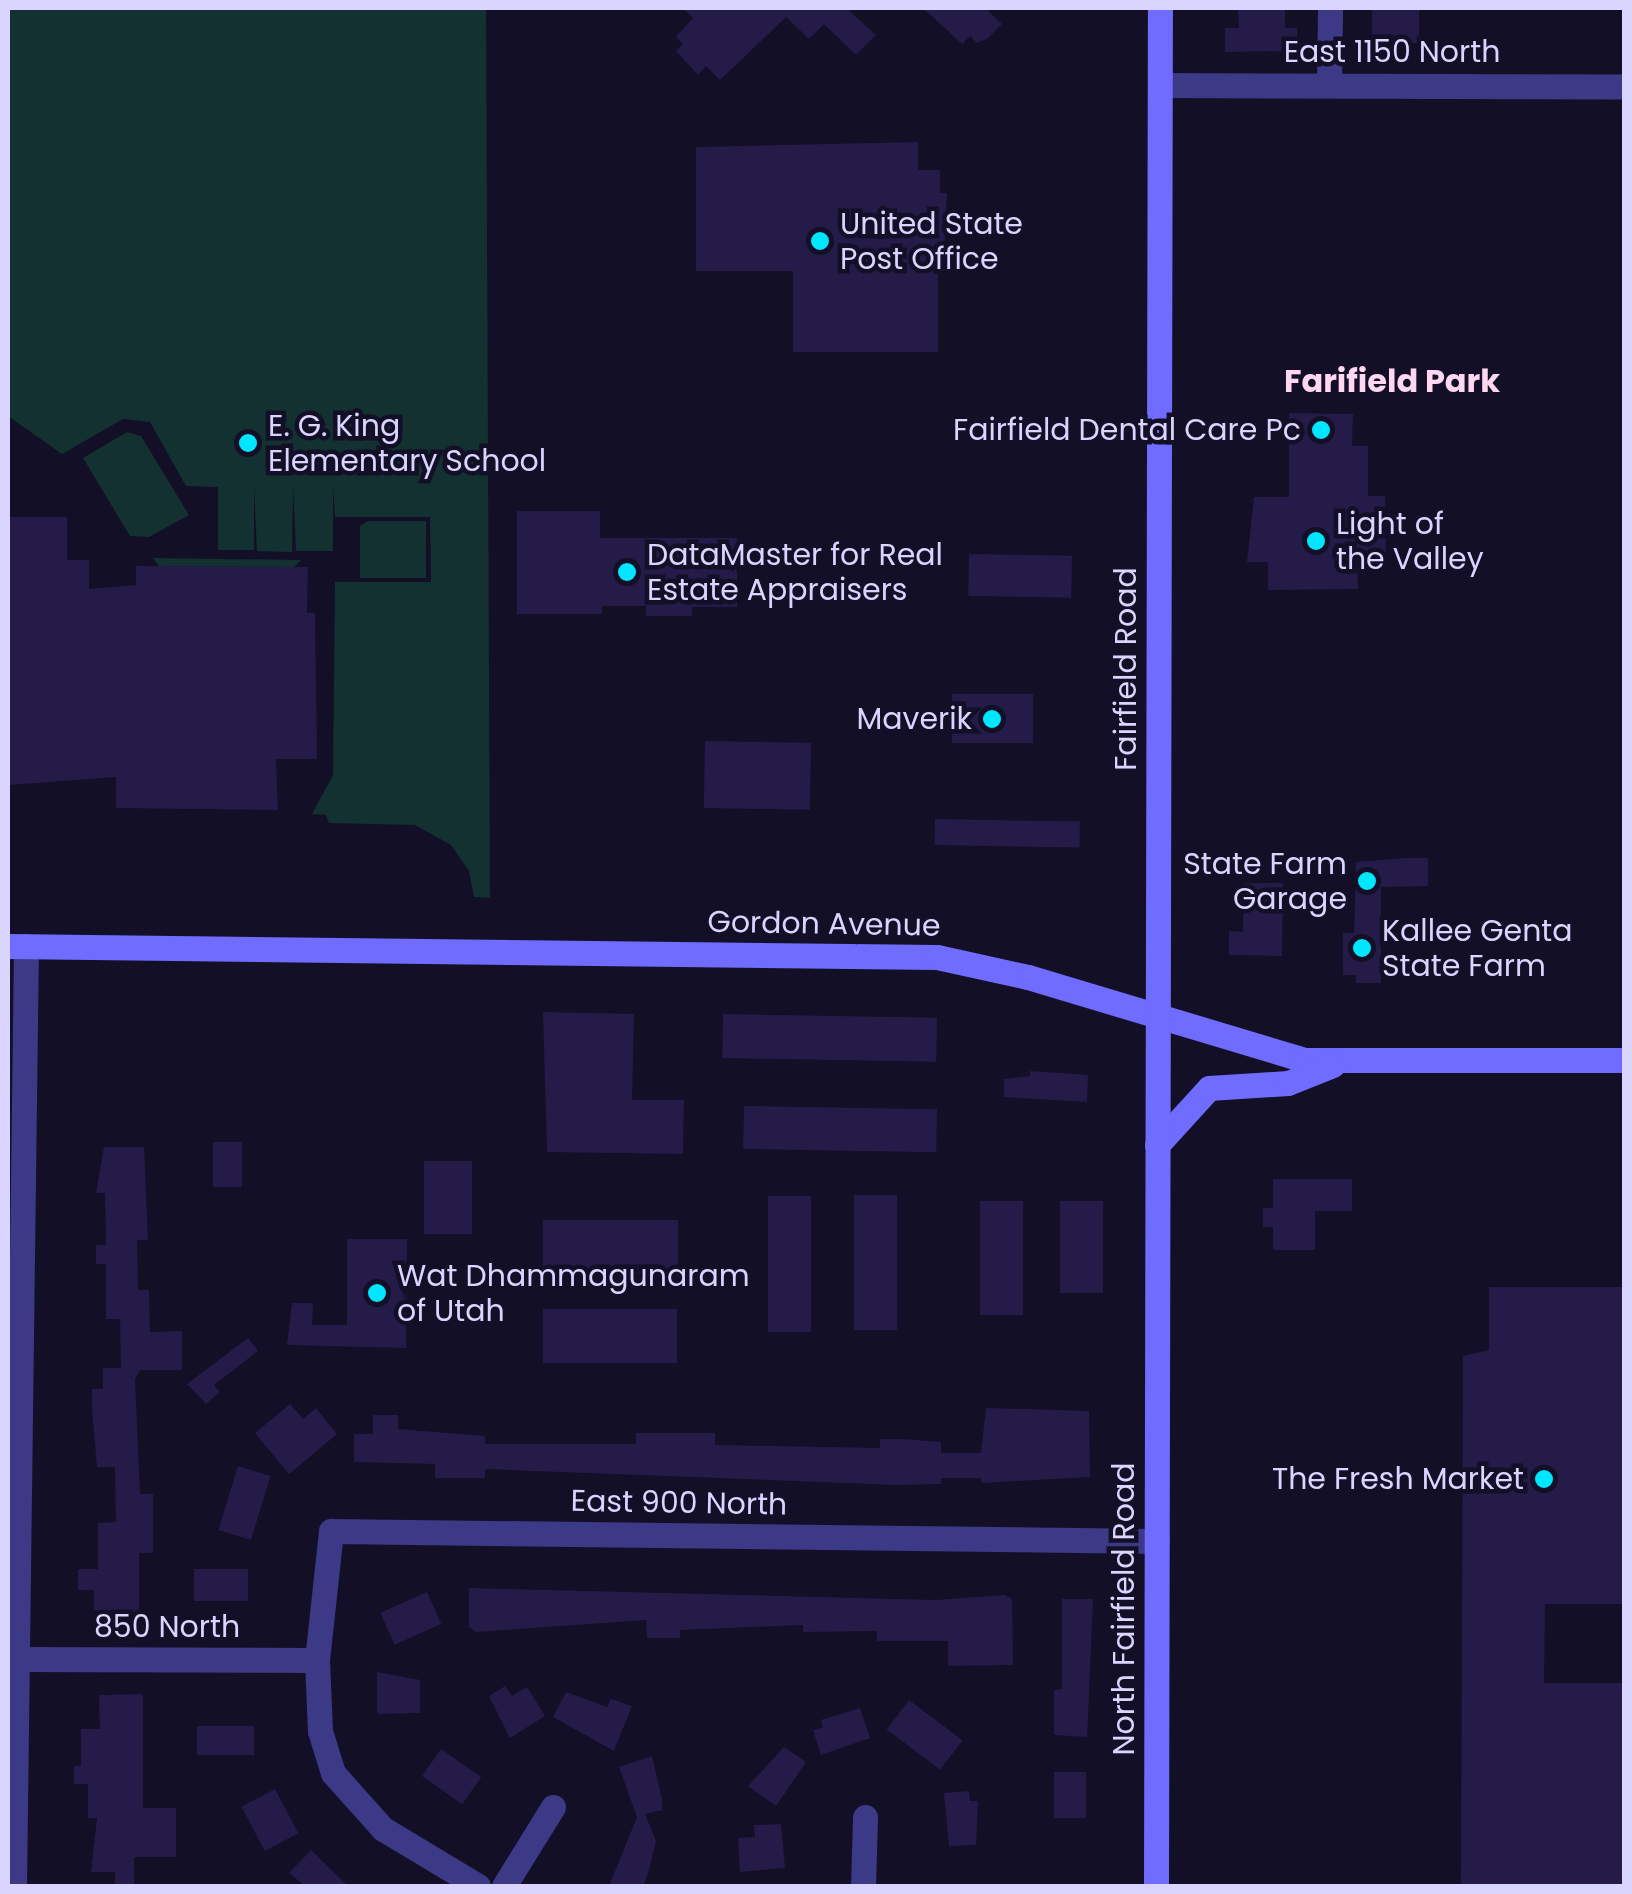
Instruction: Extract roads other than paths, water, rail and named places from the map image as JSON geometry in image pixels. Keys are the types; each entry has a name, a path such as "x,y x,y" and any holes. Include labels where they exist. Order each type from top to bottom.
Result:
{"main road":[{"name":"Fairfield Road","path":"1158,1331 1160,8"},
{"name":"Gordon Avenue","path":"17,946 936,956 1158,1014 1295,1059 1624,1060"},
{"path":"1158,1145 1209,1088 1288,1082 1344,1061"},
{"name":"North Fairfield Road","path":"1156,1886 1158,1331"}],"street":[{"path":"1329,84 1330,8"},
{"name":"East 1150 North","path":"1160,85 1624,86"},
{"path":"14,1886 18,1659 17,946"},
{"name":"East 900 North","path":"317,1660 331,1531 1156,1541"},
{"name":"850 North","path":"18,1659 317,1660"},
{"path":"317,1660 320,1731 334,1773 383,1829 478,1886"},
{"path":"504,1886 553,1807"},
{"path":"863,1886 865,1817"}],"place":[{"name":"United State Post Office","path":"820,241"},
{"name":"Fairfield Dental Care Pc","path":"1321,430"},
{"name":"E. G. King Elementary School","path":"248,443"},
{"name":"Light of the Valley","path":"1316,541"},
{"name":"DataMaster for Real Estate Appraisers","path":"627,572"},
{"name":"Maverik","path":"992,719"},
{"name":"State Farm Garage","path":"1367,881"},
{"name":"Kallee Genta State Farm","path":"1362,948"},
{"name":"Wat Dhammagunaram of Utah","path":"377,1293"},
{"name":"The Fresh Market","path":"1544,1479"}],"district":[{"name":"Farifield Park","path":"1392,381"}]}
